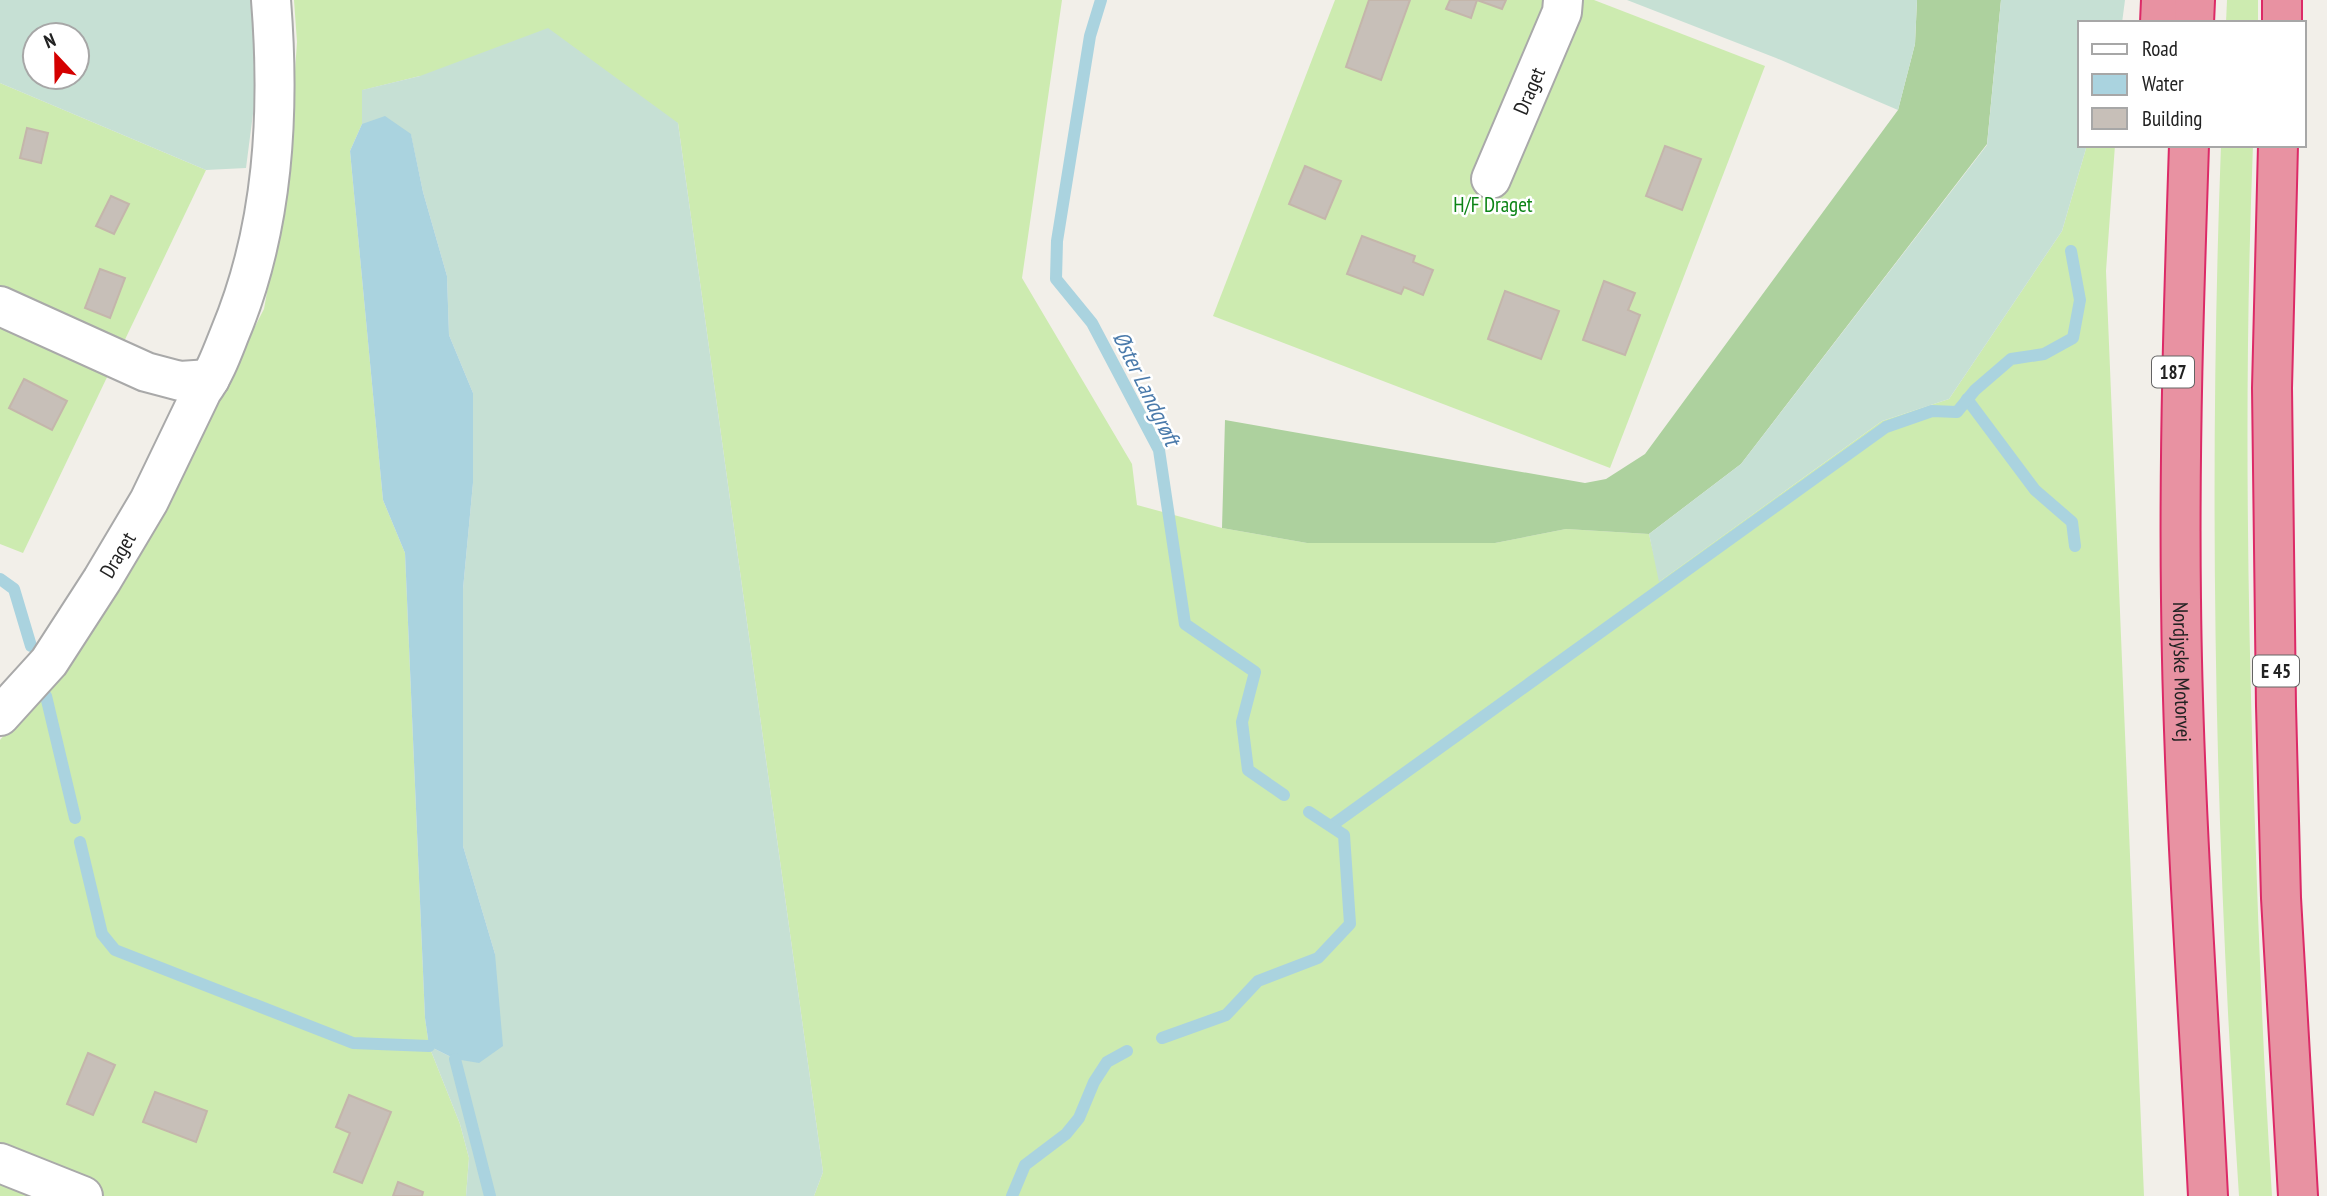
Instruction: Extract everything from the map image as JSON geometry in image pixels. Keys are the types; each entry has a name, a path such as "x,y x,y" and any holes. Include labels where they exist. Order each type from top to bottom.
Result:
{"highway":[{"path":"2160,21 2161,0"},
{"path":"2194,21 2195,0"},
{"path":"2282,0 2282,21"},
{"name":"187","path":"2165,147 2180,599"},
{"name":"Nordjyske Motorvej","path":"2189,147 2183,303 2180,599 2187,843 2208,1196"},
{"name":"E 45","path":"2278,147 2272,388 2277,720 2281,898 2298,1196"}],"street":[{"name":"Draget","path":"0,716 49,662 149,502 202,391 211,379 241,306 263,226 274,152 274,38 271,0"},
{"name":"Draget","path":"1491,179 1562,12 1563,0"},
{"path":"0,306 146,372 180,381 211,379"},
{"path":"0,1163 83,1196"}],"green space":[{"path":"0,0 255,0 260,59 246,168 206,170 0,83"},
{"path":"294,0 1062,0 1022,278 1132,464 1137,505 1222,528 1307,543 1495,543 1566,529 1649,534 1660,581 1882,421 1949,399 2062,231 2086,147 2115,147 2106,271 2144,1196 814,1196 823,1172 678,123 420,76 363,90 362,124 350,151 383,500 405,553 425,1018 429,1046 460,1124 469,1158 466,1196 0,1196 0,740 109,606 264,309 288,173 297,42"},
{"name":"H/F Draget","path":"1335,0 1594,0 1765,66 1610,468 1213,316"},
{"path":"1627,0 1917,0 1915,44 1898,110 1776,58"},
{"path":"1917,0 2001,0 1987,144 1741,464 1649,534 1566,529 1495,543 1307,543 1222,528 1225,420 1585,483 1606,479 1645,454 1898,110 1915,44"},
{"path":"2001,0 2125,0 2122,21 2078,21 2078,147 2086,147 2062,231 1949,399 1882,421 1659,582 1649,534 1741,464 1987,145"},
{"path":"2227,0 2258,0 2258,21 2226,21"},
{"path":"548,28 678,123 823,1172 814,1196 466,1196 469,1158 460,1124 429,1046 455,1059 495,954 463,846 463,589 473,483 473,393 449,335 447,276 423,192 411,135 362,124 362,90 420,76"},
{"path":"0,83 206,170 23,553 0,544"},
{"path":"2221,147 2253,147 2248,315 2248,571 2258,919 2272,1196 2239,1196 2231,1065 2216,670 2217,276"}],"water":[{"path":"385,116 411,134 423,192 447,276 449,335 473,393 473,483 463,589 463,846 495,954 503,1046 479,1063 455,1059 429,1046 425,1018 405,553 383,500 350,151 362,124"}],"building":[{"path":"1369,0 1410,0 1381,80 1346,67"},
{"path":"1450,0 1477,0 1471,18 1446,9"},
{"path":"1477,0 1506,0 1502,9"},
{"path":"27,128 48,133 41,163 20,158"},
{"path":"1665,146 1701,159 1682,210 1646,196"},
{"path":"1305,166 1341,181 1325,219 1289,204"},
{"path":"111,196 129,204 114,234 96,226"},
{"path":"1362,236 1415,256 1413,262 1433,270 1423,295 1404,287 1401,294 1347,274"},
{"path":"100,269 125,278 110,318 85,308"},
{"path":"1604,281 1635,293 1628,310 1640,315 1625,355 1583,340"},
{"path":"1505,291 1559,311 1541,359 1488,339"},
{"path":"24,379 67,401 52,430 9,408"},
{"path":"88,1053 115,1065 93,1115 67,1104"},
{"path":"155,1092 207,1111 196,1142 143,1122"},
{"path":"349,1095 391,1112 362,1183 334,1172 350,1133 336,1127"},
{"path":"398,1182 423,1192 422,1196 393,1196"}],"waterway":[{"name":"Øster Landgrøft","path":"1101,0 1090,36 1057,241 1056,279 1092,323 1159,450 1185,624 1255,672 1242,722 1248,770 1284,795"},
{"path":"1331,826 1886,427 1932,411 1957,412 1975,390 2011,359 2044,354 2073,338 2080,300 2071,251"},
{"path":"1967,399 2035,490 2072,522 2075,546"},
{"path":"0,579 14,589 31,646"},
{"path":"46,696 75,818"},
{"name":"Øster Landgrøft","path":"1162,1038 1226,1015 1258,981 1318,958 1350,924 1344,835 1309,812"},
{"path":"80,842 102,934 115,950 353,1043 429,1046"},
{"name":"Øster Landgrøft","path":"1012,1196 1025,1165 1066,1134 1079,1118 1094,1082 1107,1062 1127,1051"},
{"path":"455,1059 490,1196"}]}
